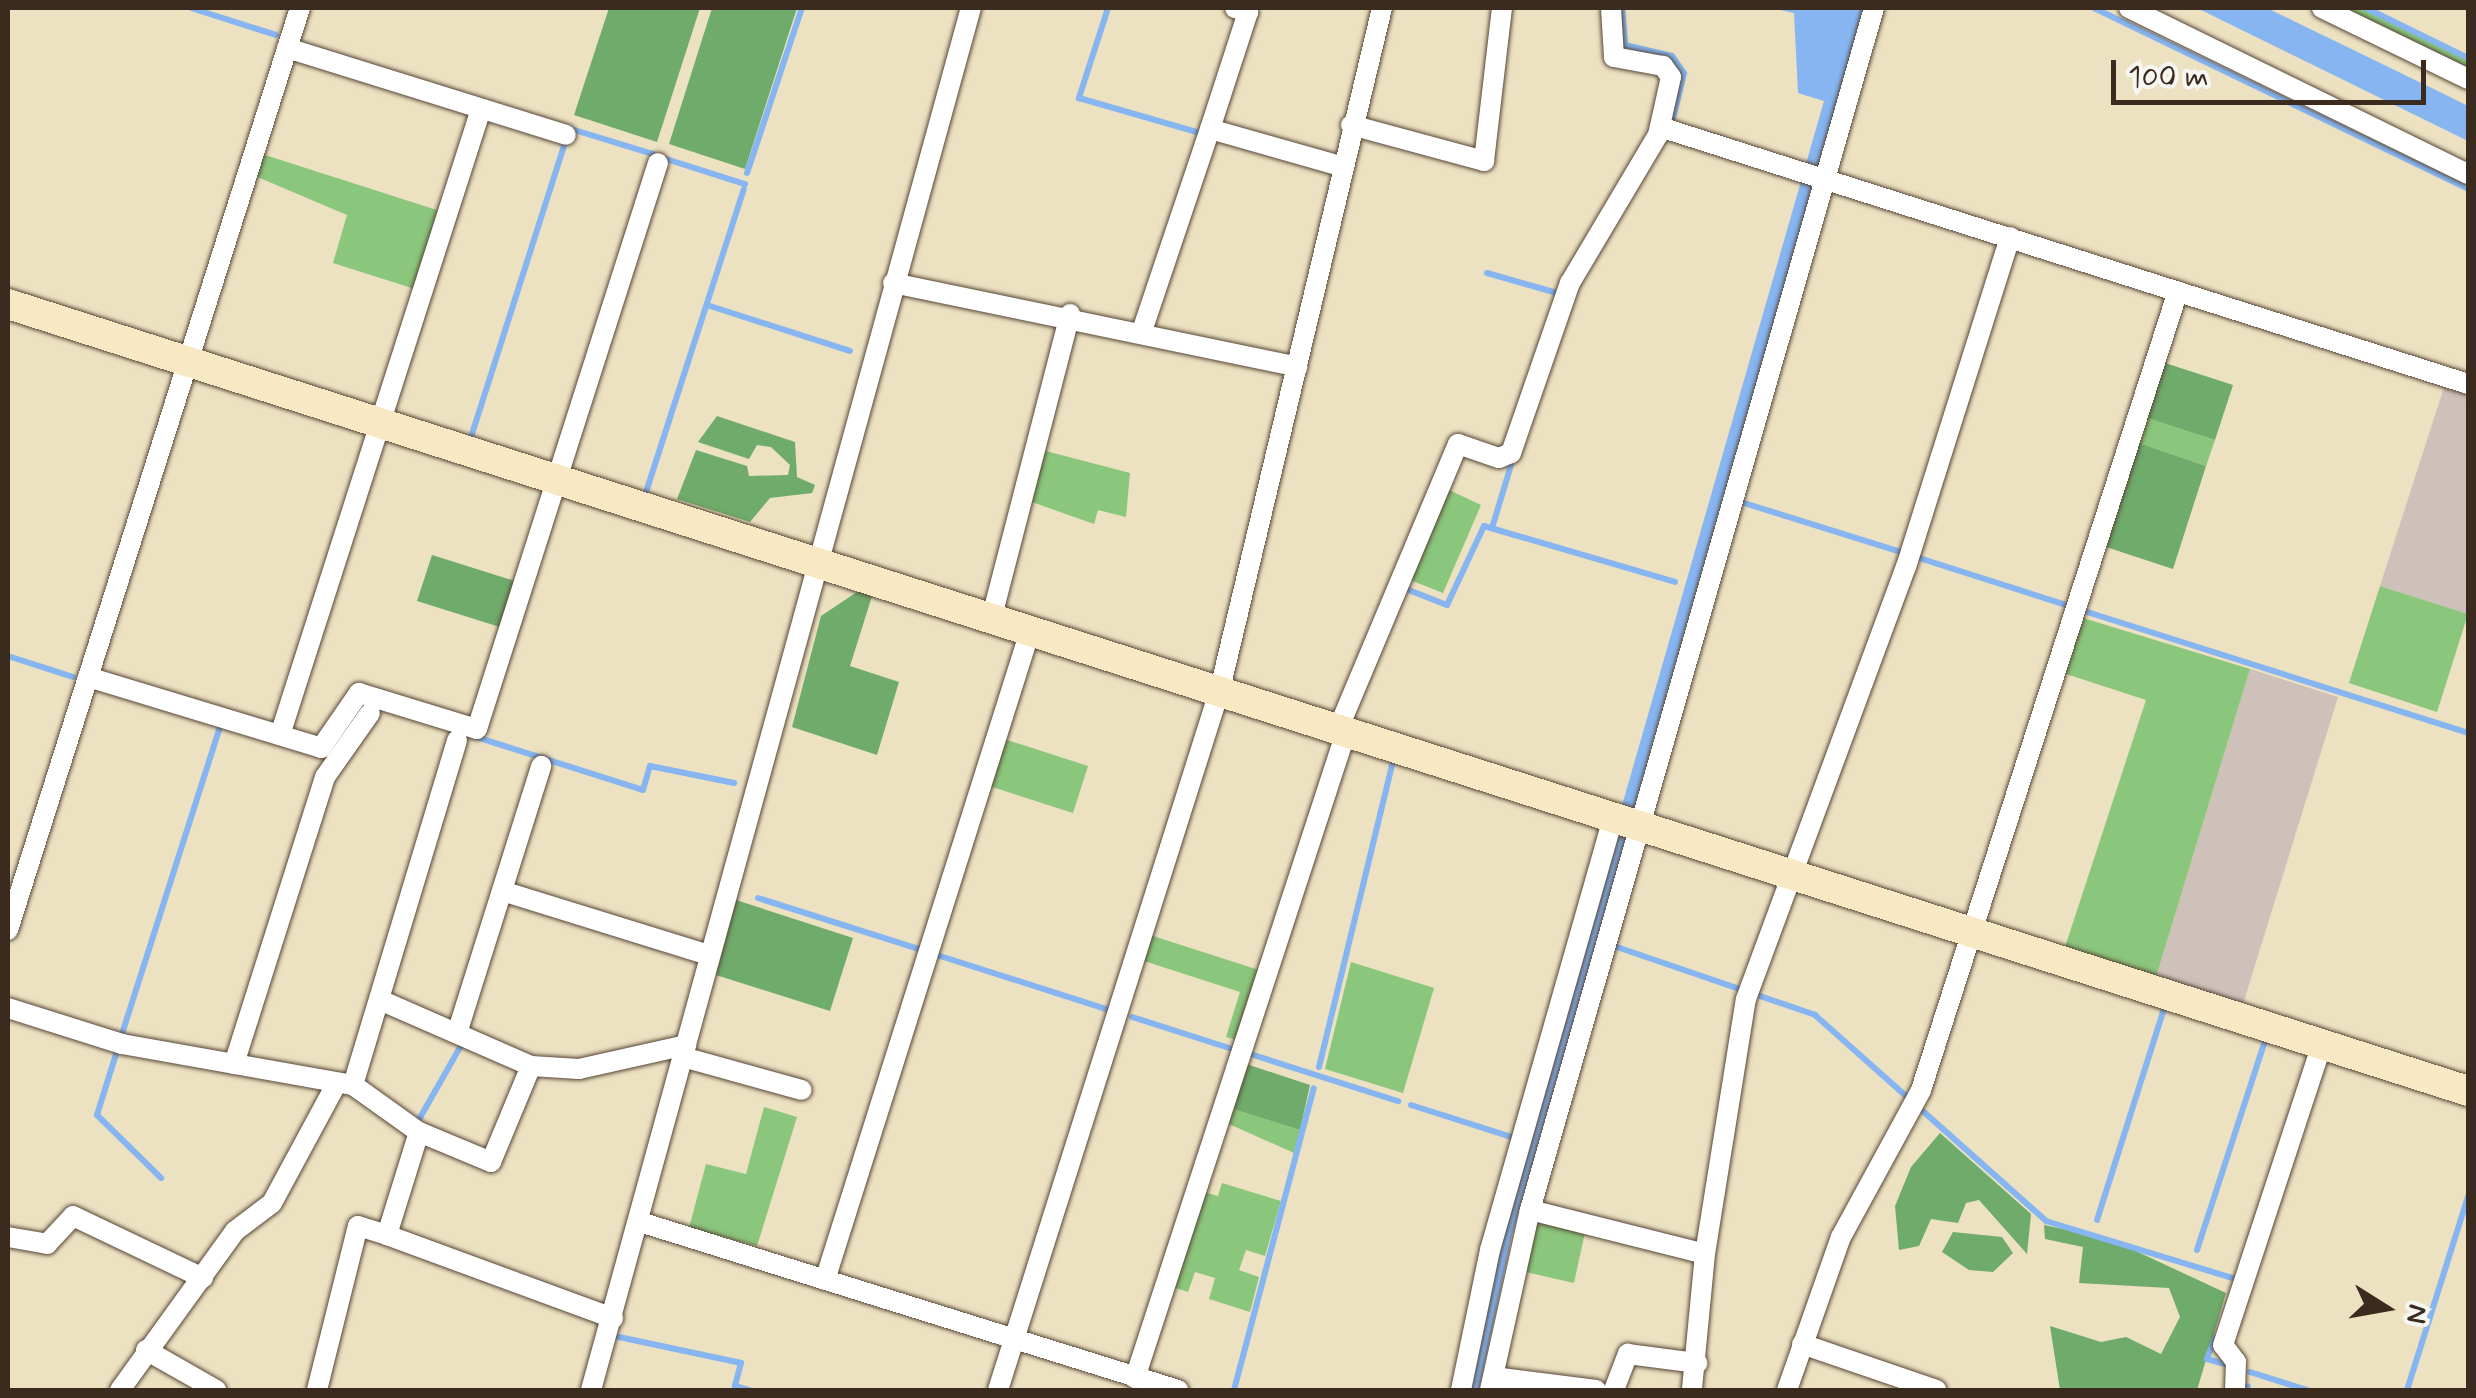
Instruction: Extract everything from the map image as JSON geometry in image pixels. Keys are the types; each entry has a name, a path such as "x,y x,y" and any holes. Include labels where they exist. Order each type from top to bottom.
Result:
{"street":[{"path":"8,930 300,8"},
{"path":"592,1390 815,560 971,8"},
{"path":"1142,331 1210,129 1240,8"},
{"path":"998,1390 1220,688 1382,8"},
{"path":"1352,125 1484,161 1502,8"},
{"path":"1141,1383 1343,728 1458,444 1499,458 1512,453 1570,283 1660,127 1671,77 1663,66 1614,57 1611,8"},
{"path":"1461,1390 1490,1250 1627,819 1816,175 1874,8"},
{"path":"2129,8 2468,174"},
{"path":"2322,8 2468,79"},
{"path":"287,48 566,135"},
{"path":"280,735 481,109"},
{"path":"1660,127 2468,384"},
{"path":"1210,129 1342,166"},
{"path":"234,1064 329,754 360,693 477,729 658,163"},
{"path":"1692,1390 1705,1254 1748,993 1788,871 1906,567 2010,237"},
{"path":"893,283 1070,314 1296,367"},
{"path":"1786,1390 1841,1237 1916,1099 2178,291"},
{"path":"8,304 1220,688 2468,1091"},
{"path":"992,616 1070,314"},
{"path":"825,1280 1031,628"},
{"path":"88,677 280,735 329,754"},
{"path":"329,754 370,713"},
{"path":"457,740 374,994 531,1066 579,1070 684,1051 802,1090"},
{"path":"458,1030 541,766"},
{"path":"1596,1390 1492,1384 1530,1210 1627,819"},
{"path":"502,891 709,955"},
{"path":"120,1390 235,1230 272,1203 345,1084 380,1000"},
{"path":"8,1008 122,1044 345,1084 418,1132 491,1162 531,1066"},
{"path":"2235,1390 2236,1362 2223,1344 2322,1044"},
{"path":"386,1235 418,1132"},
{"path":"1530,1210 1705,1254"},
{"path":"8,1237 46,1244 73,1216 203,1278"},
{"path":"640,1222 1141,1383 1178,1390"},
{"path":"317,1390 358,1226 614,1318"},
{"path":"1802,1344 1936,1390"},
{"path":"146,1350 216,1390"},
{"path":"1614,1390 1628,1354 1697,1363"}],"shaded area":[{"path":"2445,384 2468,391 2468,614 2380,586"},
{"path":"2250,669 2338,697 2243,1004 2156,977"}],"green space":[{"path":"609,8 700,8 657,142 574,115"},
{"path":"712,8 797,8 745,169 669,144"},
{"path":"2340,8 2363,8 2468,60 2468,72"},
{"path":"262,154 443,212 418,290 333,263 347,215 255,176"},
{"path":"2162,362 2233,385 2215,440 2144,417"},
{"path":"717,416 795,442 797,477 815,485 812,493 770,498 750,522 677,499 696,450 747,466 749,476 788,475 790,465 771,447 757,445 749,459 698,442"},
{"path":"2144,417 2215,440 2206,466 2136,442"},
{"path":"2136,442 2206,466 2173,569 2103,546"},
{"path":"1042,450 1130,473 1126,517 1098,510 1094,524 1029,501"},
{"path":"1447,489 1481,505 1443,593 1410,580"},
{"path":"432,555 518,582 503,628 417,601"},
{"path":"2380,586 2468,614 2437,712 2349,683"},
{"path":"860,590 873,593 850,666 899,682 877,755 792,727 821,616"},
{"path":"2080,617 2250,669 2156,977 2065,947 2146,700 2063,673"},
{"path":"1001,738 1088,766 1073,813 986,785"},
{"path":"736,900 853,938 830,1011 716,975"},
{"path":"1150,935 1265,972 1240,1041 1226,1037 1240,992 1141,960"},
{"path":"1351,962 1434,988 1403,1093 1325,1069"},
{"path":"1237,1061 1310,1085 1300,1130 1224,1106"},
{"path":"1224,1106 1300,1130 1294,1153 1220,1120"},
{"path":"764,1107 797,1117 757,1246 689,1228 706,1164 746,1174"},
{"path":"1940,1133 2031,1214 2027,1254 1979,1200 1966,1203 1958,1223 1931,1219 1919,1246 1899,1250 1895,1206 1911,1167"},
{"path":"1222,1183 1281,1201 1265,1256 1246,1250 1239,1270 1259,1277 1250,1312 1209,1299 1215,1278 1195,1272 1188,1292 1166,1285 1197,1190 1218,1196"},
{"path":"1538,1216 1586,1228 1574,1283 1526,1272"},
{"path":"2044,1225 2110,1239 2226,1293 2197,1390 2060,1390 2050,1326 2101,1342 2126,1337 2161,1354 2180,1317 2169,1288 2079,1283 2083,1247 2045,1239"},
{"path":"1953,1232 2002,1237 2013,1253 1993,1272 1969,1270 1942,1252"}],"water":[{"path":"1771,8 1864,8 1511,1239 1479,1390 1466,1390 1494,1252 1824,101 1798,93 1794,13"},
{"path":"2197,8 2267,8 2448,96 2468,106 2468,141"}],"waterway":[{"path":"191,8 276,35"},
{"path":"747,173 802,8"},
{"path":"1108,8 1079,98 1197,132"},
{"path":"1622,8 1625,45 1672,56 1684,73 1673,118"},
{"path":"2094,8 2468,189"},
{"path":"2366,8 2468,58"},
{"path":"568,128 653,154"},
{"path":"472,434 566,140"},
{"path":"666,159 745,184"},
{"path":"646,492 744,189"},
{"path":"1487,273 1557,293"},
{"path":"707,305 850,351"},
{"path":"1492,528 1511,465"},
{"path":"1744,503 1901,552"},
{"path":"1406,589 1447,605 1484,526 1675,582"},
{"path":"1919,558 2066,605"},
{"path":"2084,611 2468,733"},
{"path":"8,656 73,677"},
{"path":"121,1037 220,727"},
{"path":"473,736 643,790 650,766 734,783"},
{"path":"1319,1067 1393,760"},
{"path":"758,898 919,949"},
{"path":"1614,946 1815,1015 2046,1221 2239,1280"},
{"path":"937,955 1109,1010"},
{"path":"2097,1220 2165,1006"},
{"path":"1132,1017 1229,1048"},
{"path":"2197,1250 2266,1038"},
{"path":"417,1123 463,1042"},
{"path":"117,1051 97,1115 161,1178"},
{"path":"1244,1052 1398,1101"},
{"path":"1234,1390 1314,1088"},
{"path":"1411,1105 1511,1137"},
{"path":"2407,1390 2468,1196"},
{"path":"619,1337 741,1363 735,1386 749,1390"},
{"path":"2215,1338 2207,1359 2231,1366"},
{"path":"2250,1372 2307,1390"},
{"path":"2246,1390 2248,1386"}]}
